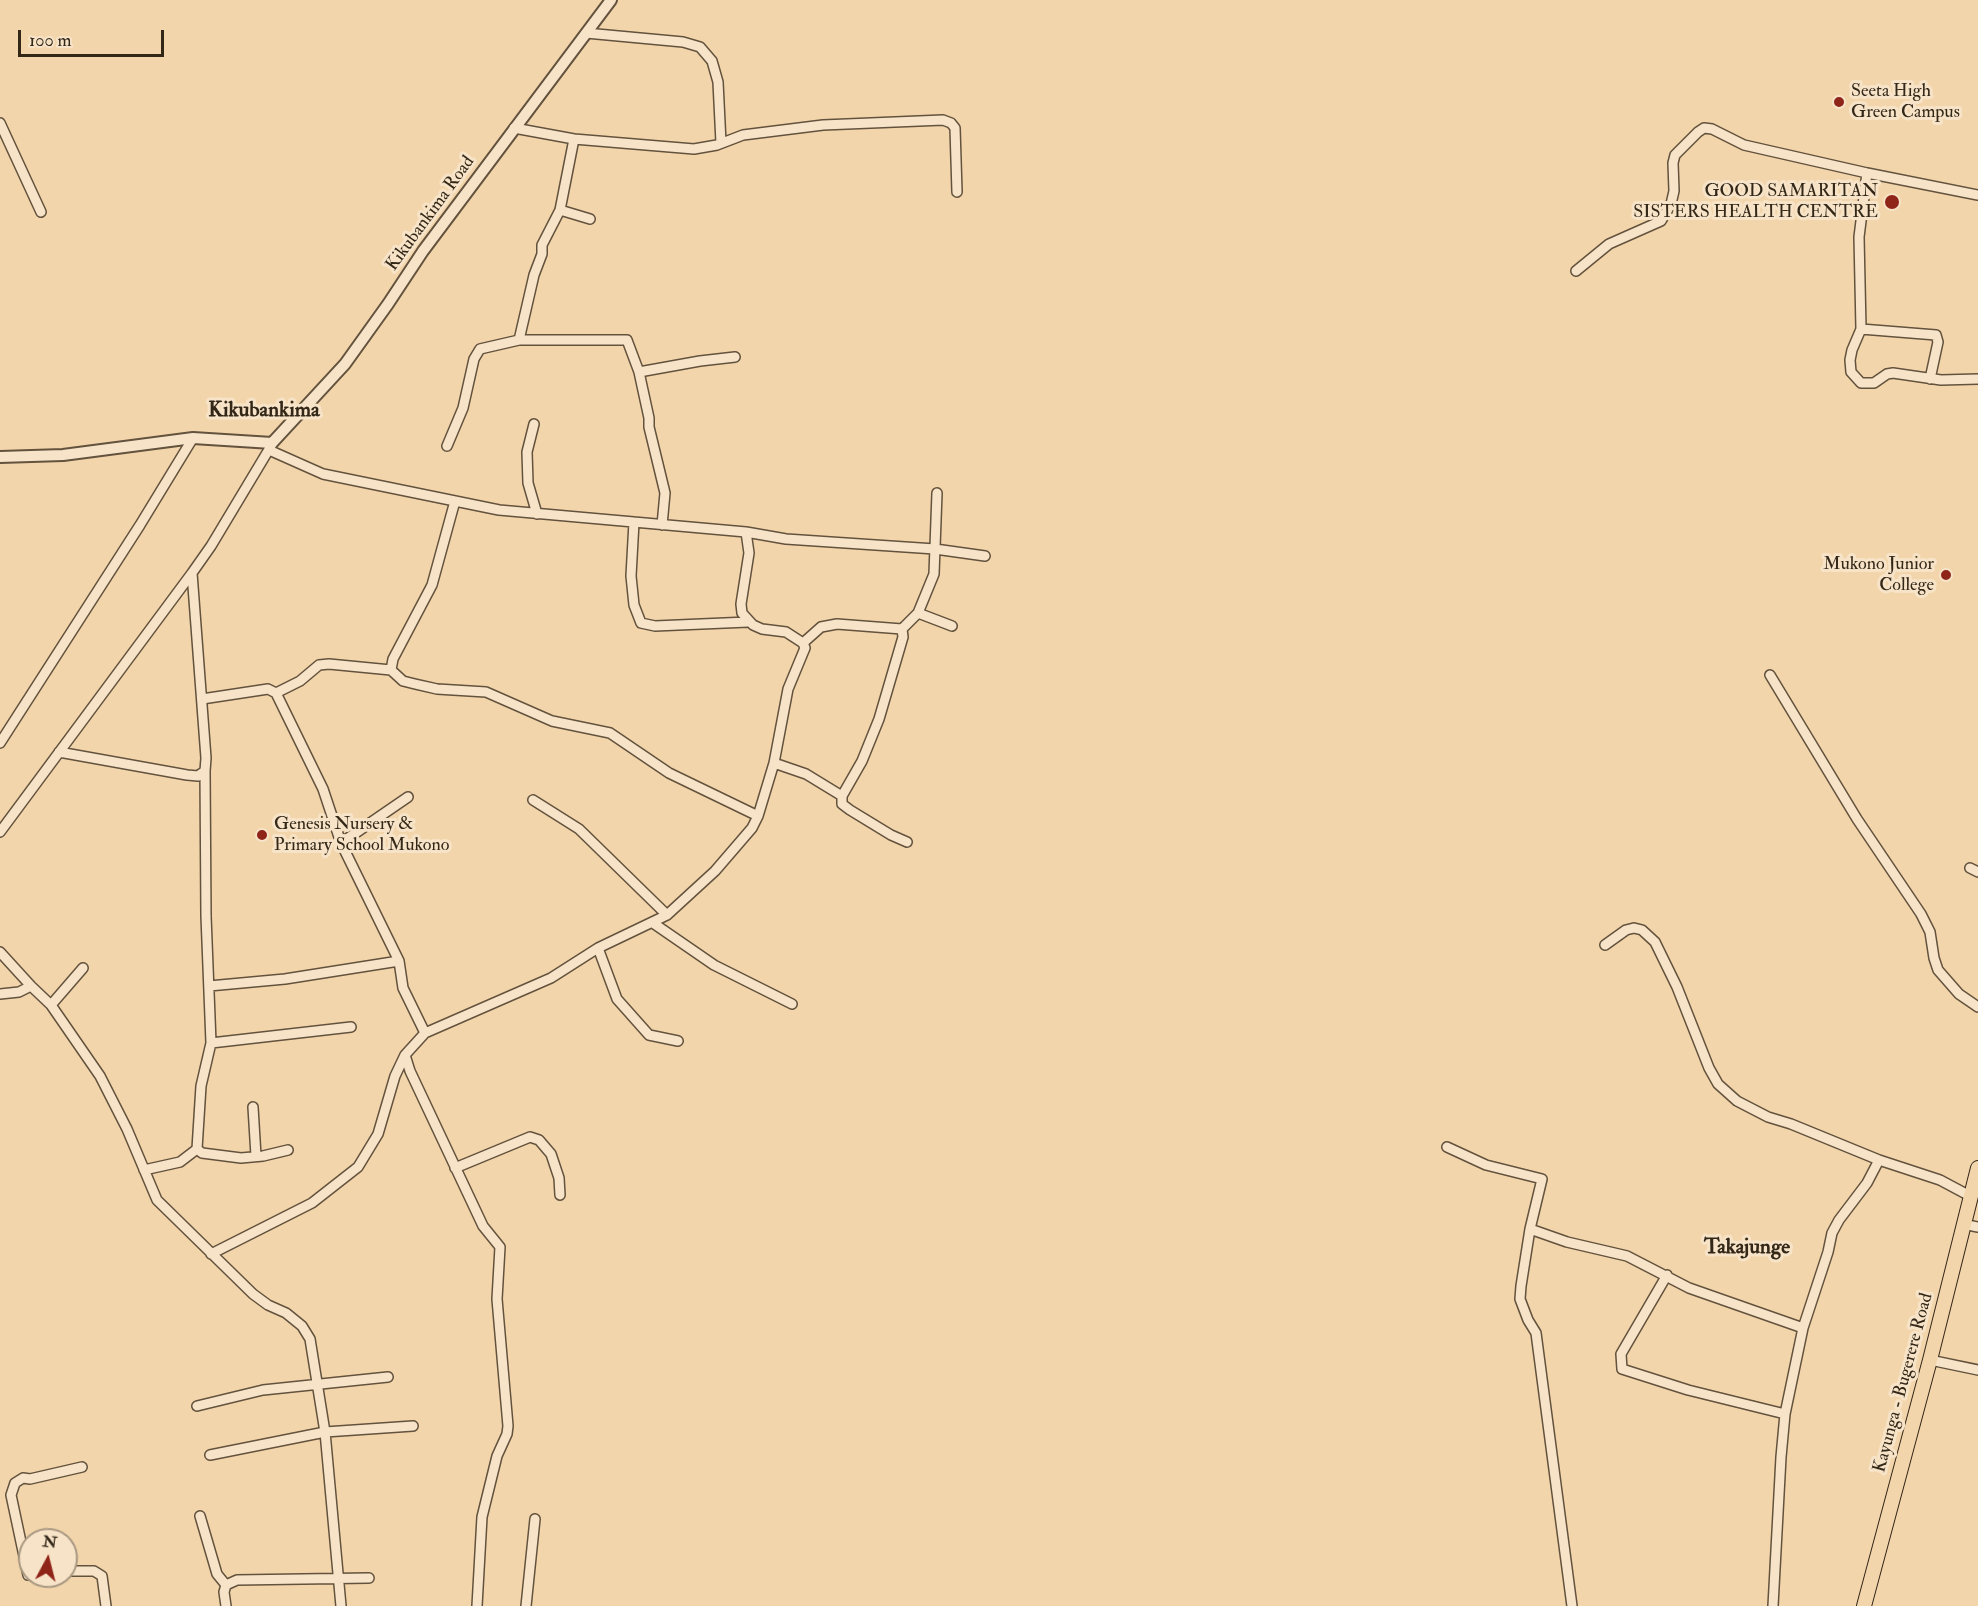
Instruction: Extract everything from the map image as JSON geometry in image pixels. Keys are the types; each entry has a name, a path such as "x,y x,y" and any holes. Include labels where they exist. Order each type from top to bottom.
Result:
{"main road":[{"name":"Kayunga - Bugerere Road","path":"1864,1606 1930,1360 1978,1168"}],"street":[{"name":"Kikubankima Road","path":"271,447 345,364 423,251 611,0"},
{"path":"586,33 683,42 700,47 712,61 718,82 721,143"},
{"path":"514,128 574,139 694,149 742,135 823,125 943,120 951,123 955,128 957,192"},
{"path":"0,123 41,212"},
{"path":"1576,271 1609,244 1661,221 1671,204 1674,191 1673,162 1675,155 1704,128 1712,129 1743,145 1978,195"},
{"path":"519,340 534,275 542,254 542,245 560,210 574,139"},
{"path":"1867,173 1859,237 1861,329 1850,360 1851,372 1861,383 1874,383 1887,374 1893,373 1957,381 1978,379"},
{"path":"560,210 590,219"},
{"path":"1861,329 1936,335 1938,342 1930,379"},
{"path":"447,446 463,408 474,359 480,349 519,340 627,340 639,372 665,493 662,525"},
{"path":"639,372 735,357"},
{"path":"534,424 527,452 528,483 537,514"},
{"path":"0,743 194,438"},
{"path":"0,457 63,455 194,438 271,447 323,474 499,510 746,532 786,538 935,549 985,556"},
{"path":"0,832 192,573 271,447"},
{"path":"803,643 821,627 837,624 902,628 918,613 934,574 937,493"},
{"path":"391,670 393,659 432,585 455,501"},
{"path":"211,1254 312,1203 358,1167 378,1134 395,1076 405,1055 425,1033 551,978 598,948 667,915 715,871 752,828 758,816 774,763 788,689 805,648 803,643 786,632 762,629 748,622 655,626 641,623 634,605 631,576 634,522"},
{"path":"746,532 749,553 741,604 742,613 748,622"},
{"path":"144,1170 180,1162 197,1149 201,1086 211,1043 206,916 206,758 192,573"},
{"path":"918,613 952,626"},
{"path":"902,628 903,637 879,719 862,760 842,796 842,804 891,835 907,842"},
{"path":"276,693 300,681 319,665 338,664 391,670 403,681 437,689 486,692 552,721 610,733 669,773 758,816"},
{"path":"1770,675 1857,819 1921,914 1930,932 1938,970 1959,994 1978,1007"},
{"path":"202,699 268,689 276,693 323,789 341,843 399,961 403,988 425,1033"},
{"path":"59,752 187,775 198,776 205,771"},
{"path":"774,763 806,774 842,796"},
{"path":"341,843 408,797"},
{"path":"533,800 579,829 667,915"},
{"path":"653,923 714,964 792,1004"},
{"path":"1605,945 1626,930 1634,928 1642,930 1655,942 1677,987 1709,1068 1718,1084 1737,1101 1760,1114 1791,1124 1879,1160 1940,1180 1970,1196"},
{"path":"598,948 617,999 649,1035 678,1041"},
{"path":"0,952 51,1005 100,1076 127,1130 157,1200 253,1294 268,1305 286,1312 302,1326 310,1339 325,1432 341,1606"},
{"path":"209,986 285,979 399,961"},
{"path":"51,1005 83,968"},
{"path":"0,994 19,992 31,986"},
{"path":"211,1043 351,1027"},
{"path":"405,1055 410,1071 483,1226 500,1247 497,1299 508,1426 507,1434 497,1456 482,1517 477,1606"},
{"path":"253,1107 256,1156"},
{"path":"455,1168 530,1137 539,1140 551,1154 559,1178 560,1195"},
{"path":"1447,1146 1486,1165 1542,1179 1530,1229 1520,1299 1536,1333 1572,1606"},
{"path":"197,1149 202,1153 241,1158 288,1150"},
{"path":"1773,1606 1785,1414 1803,1328 1832,1233 1867,1183 1879,1160"},
{"path":"1963,1224 1978,1227"},
{"path":"1530,1229 1567,1242 1627,1256 1695,1290 1803,1328"},
{"path":"1667,1275 1621,1354 1622,1369 1688,1390 1785,1414"},
{"path":"1930,1360 1978,1370"},
{"path":"197,1406 263,1390 388,1377"},
{"path":"210,1455 325,1432 413,1426"},
{"path":"18,1528 11,1495 15,1483 23,1478 30,1479 82,1467"},
{"path":"200,1516 217,1574 226,1585 226,1606"},
{"path":"526,1606 535,1519"},
{"path":"78,1571 94,1571 102,1576 106,1606"},
{"path":"226,1585 237,1580 369,1578"}],"place":[{"name":"Seeta High Green Campus","path":"1839,102"},
{"name":"GOOD SAMARITAN SISTERS HEALTH CENTRE","path":"1892,202"},
{"name":"Mukono Junior College","path":"1946,575"},
{"name":"Genesis Nursery & Primary School Mukono","path":"262,835"}],"district":[{"name":"Kikubankima","path":"264,411"},
{"name":"Takajunge","path":"1747,1248"}]}
